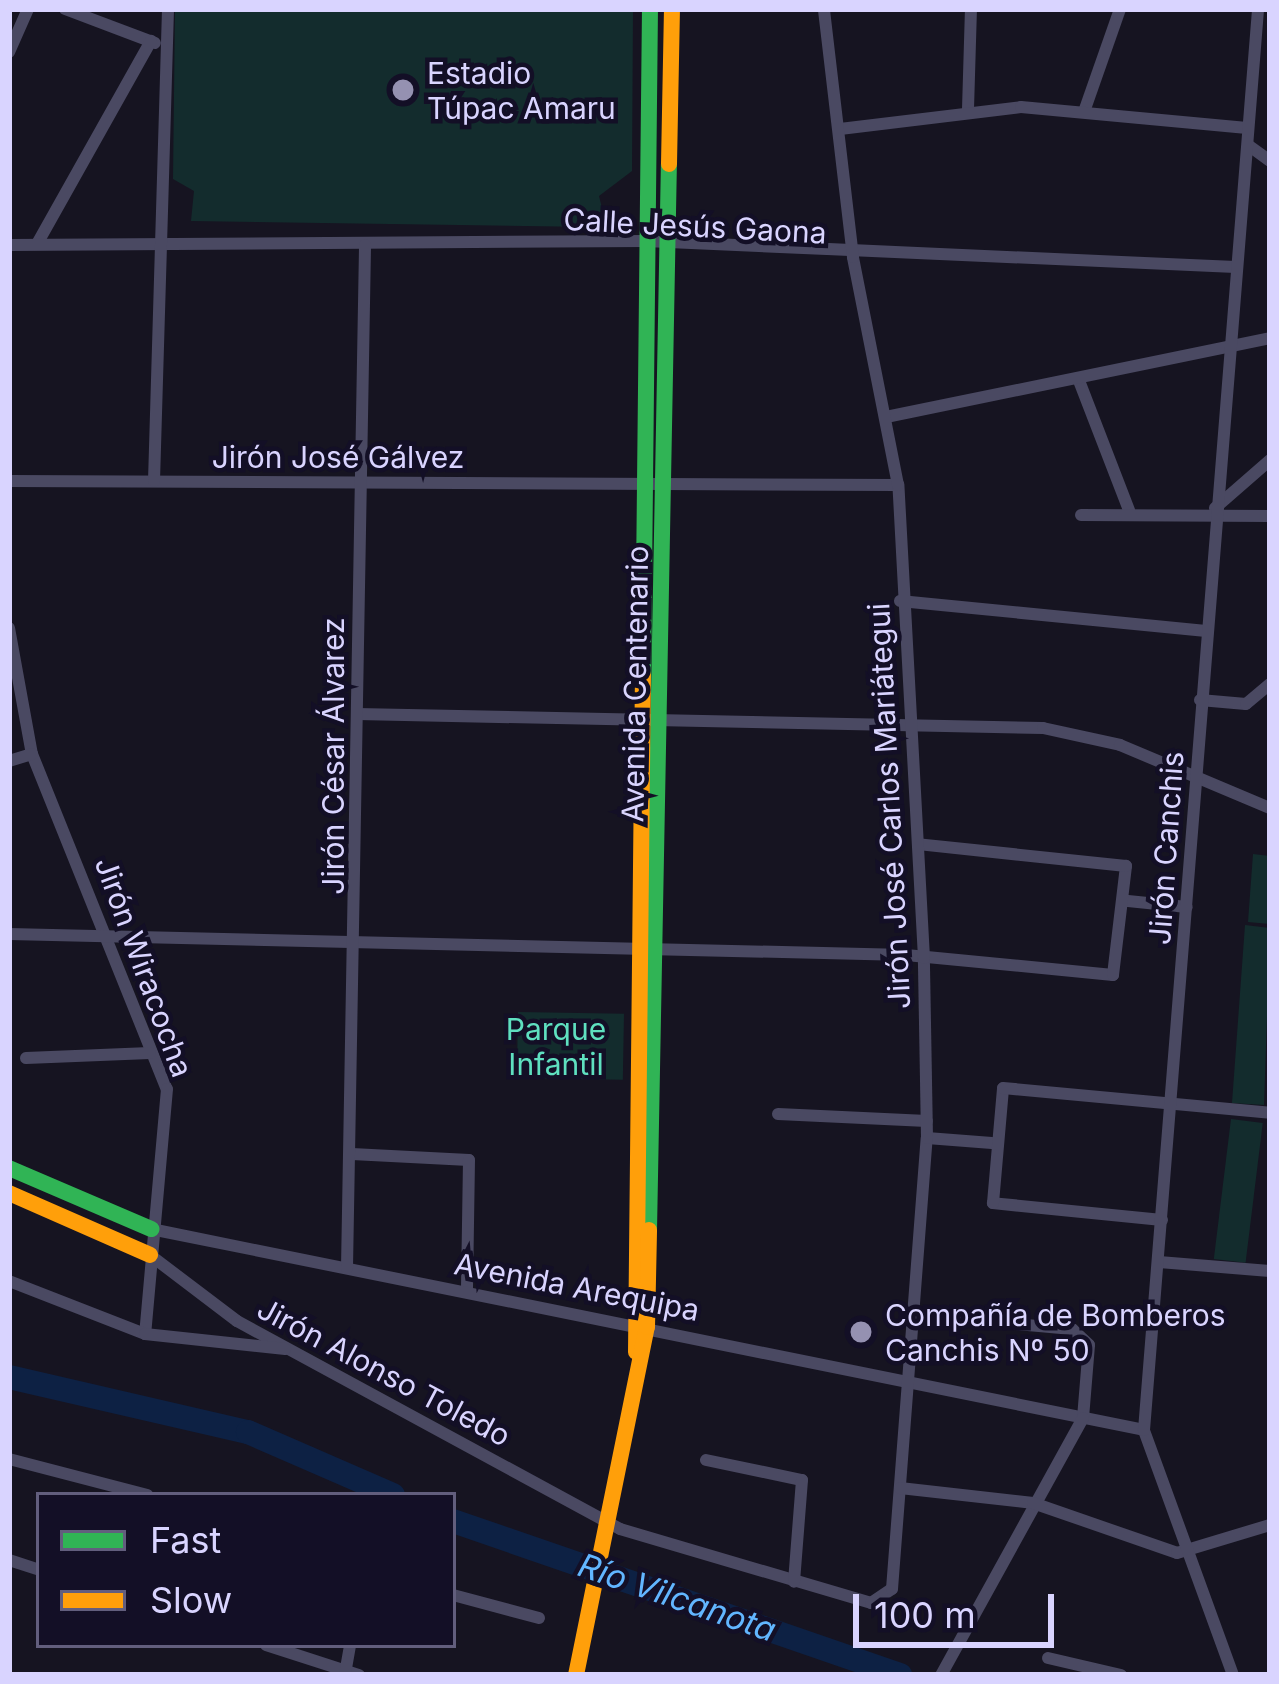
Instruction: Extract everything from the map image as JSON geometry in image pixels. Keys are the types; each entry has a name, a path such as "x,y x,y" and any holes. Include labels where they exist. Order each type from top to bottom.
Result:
{"street":[{"path":"9,52 28,9"},
{"path":"65,9 167,49"},
{"path":"154,481 157,241 167,9"},
{"path":"576,1675 640,1326 649,949 639,719 657,482 646,241 650,9"},
{"name":"Avenida Centenario","path":"649,949 659,718 657,482 669,248 672,9"},
{"name":"Jirón José Carlos Mariátegui","path":"824,9 853,257 898,485 900,601 924,958 927,1138 916,1316 884,1603"},
{"path":"968,109 971,9"},
{"path":"1085,109 1120,9"},
{"name":"Jirón Canchis","path":"1233,1675 1144,1430 1187,907 1204,631 1258,9"},
{"path":"37,244 151,41"},
{"path":"841,129 968,109 1085,109 1247,128"},
{"path":"1248,145 1270,161"},
{"name":"Calle Jesús Gaona","path":"9,244 646,241 669,248 853,257 1235,267"},
{"name":"Jirón César Álvarez","path":"347,1268 365,245"},
{"path":"886,417 1270,338"},
{"path":"1078,378 1130,510"},
{"path":"1215,508 1270,460"},
{"name":"Jirón José Gálvez","path":"9,482 898,485"},
{"path":"1081,514 1215,508 1270,515"},
{"path":"900,601 1204,631"},
{"name":"Jirón Wiracocha","path":"9,628 32,754 114,937 166,1089 145,1334"},
{"path":"1199,700 1246,704 1270,684"},
{"path":"357,714 908,724 1082,735 1270,808"},
{"path":"9,761 32,754"},
{"path":"9,934 924,958 1113,975 1128,901 1126,866 918,844"},
{"path":"1128,901 1187,907"},
{"path":"26,1058 150,1053"},
{"path":"1162,1220 993,1203 992,1143 1003,1088 1270,1113"},
{"path":"778,1114 927,1120"},
{"path":"927,1138 992,1143"},
{"path":"352,1154 469,1160 467,1292"},
{"name":"Avenida Arequipa","path":"9,1168 152,1229 1144,1430"},
{"path":"9,1193 150,1255"},
{"name":"Jirón Alonso Toledo","path":"150,1255 291,1349 603,1520 794,1582 884,1603"},
{"path":"1159,1262 1270,1271"},
{"path":"9,1281 145,1334 291,1349"},
{"path":"916,1316 1087,1333 1083,1418 941,1675"},
{"path":"9,1459 136,1492"},
{"path":"706,1460 802,1480 794,1582"},
{"path":"900,1488 1033,1503 1190,1553 1270,1525"},
{"path":"456,1596 539,1618"},
{"path":"275,1648 350,1674"},
{"path":"1048,1658 1121,1675"}],"green space":[{"name":"Estadio Túpac Amaru","path":"175,9 633,9 632,171 599,196 605,220 592,227 191,221 194,191 173,179"},
{"path":"1253,854 1270,856 1270,924 1248,922"},
{"path":"1245,925 1270,928 1264,1105 1232,1103"},
{"name":"Parque Infantil","path":"518,1012 624,1014 623,1080 517,1078"},
{"path":"1231,1119 1263,1123 1246,1263 1214,1259"}],"waterway":[{"name":"Río Vilcanota","path":"9,1377 248,1432 386,1492"},
{"name":"Río Vilcanota","path":"456,1522 900,1675"}],"traffic: fast":[{"path":"643,675 650,9"},
{"path":"649,1230 669,164"},
{"path":"9,1168 151,1229"}],"traffic: slow":[{"path":"669,164 672,9"},
{"path":"636,1352 643,675"},
{"path":"9,1193 150,1255"},
{"path":"576,1675 647,1327 649,1230"}],"place":[{"name":"Estadio Túpac Amaru","path":"403,90"},
{"name":"Compañía de Bomberos Canchis Nº 50","path":"861,1332"}]}
